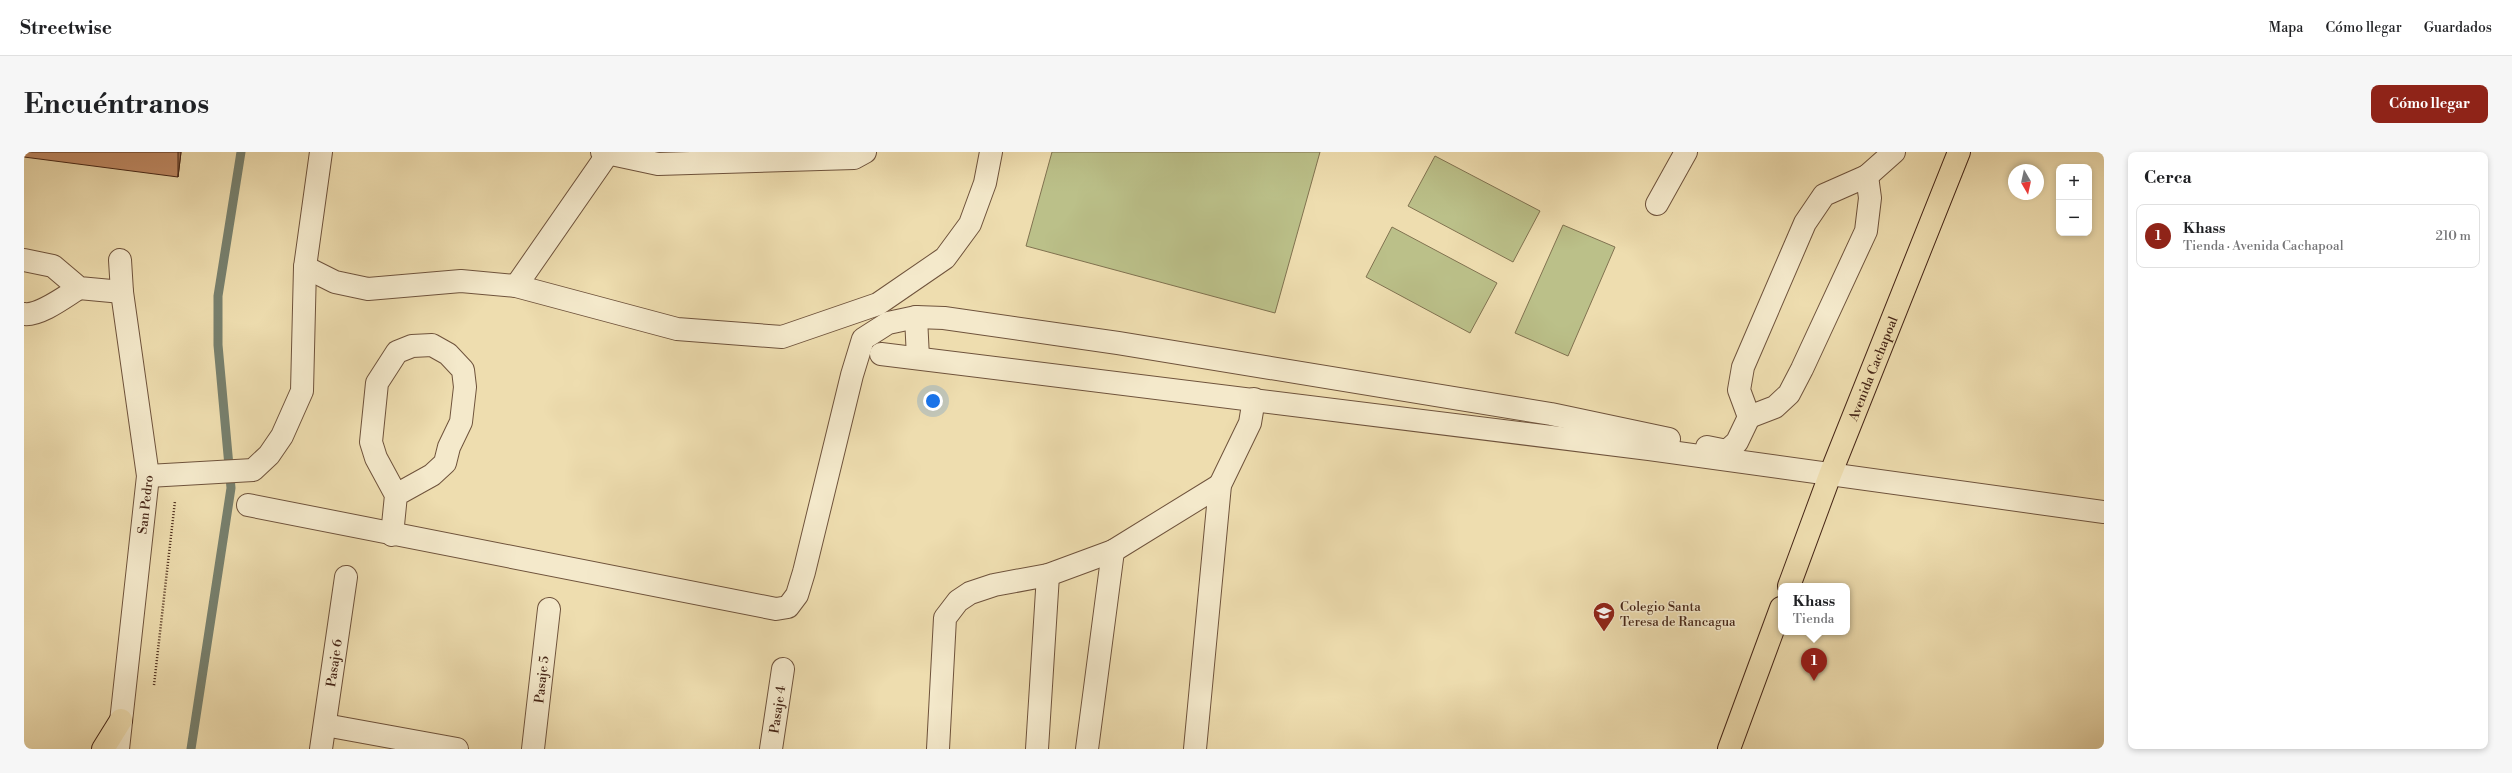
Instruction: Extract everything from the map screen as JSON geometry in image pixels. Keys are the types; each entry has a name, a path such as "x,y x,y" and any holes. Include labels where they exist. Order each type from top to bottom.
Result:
{"main road":[{"name":"Avenida Cachapoal","path":"1790,583 1830,475 1959,152"},
{"path":"1729,749 1778,616"}],"street":[{"path":"148,476 241,472 253,470 269,455 282,436 302,391 305,267 321,152"},
{"path":"516,286 605,153 658,164 854,158 865,152"},
{"path":"305,267 335,282 368,289 398,288 461,281 516,286 569,302 677,329 782,337 878,304 945,258 970,224 985,183 991,152"},
{"path":"1657,204 1686,152"},
{"path":"1749,417 1739,390 1742,367 1805,222 1824,195 1867,176 1894,152"},
{"path":"248,505 392,535 776,609 788,607 797,595 804,572 852,374 863,340 888,323 916,317 944,318 1110,342 1551,414 1727,451 1737,442 1749,417 1775,407 1789,394 1802,369 1866,231 1870,198 1867,176"},
{"path":"24,260 53,266 80,288 122,292"},
{"name":"San Pedro","path":"115,747 121,720 148,476 122,292 120,260"},
{"path":"24,314 29,315 55,304 80,288"},
{"path":"916,317 918,358"},
{"path":"392,535 396,495 376,458 371,442 377,383 397,352 412,346 432,345 448,354 463,370 465,387 461,422 449,447 445,463 432,475 396,495"},
{"path":"881,354 1657,450 2104,512"},
{"path":"1195,749 1220,485 1250,423 1254,399"},
{"path":"938,749 945,618 958,601 970,593 994,585 1048,575 1113,551 1220,485"},
{"path":"1087,749 1113,551"},
{"path":"1037,749 1048,575"},
{"name":"Pasaje 6","path":"321,749 346,577"},
{"name":"Pasaje 5","path":"533,749 549,609"},
{"name":"Pasaje 4","path":"771,749 783,669"},
{"path":"325,725 456,749"}],"path":[{"path":"153,690 174,475"}],"green space":[{"path":"1052,152 1320,152 1275,313 1026,246"},
{"path":"1435,156 1540,211 1513,262 1408,206"},
{"path":"1563,225 1615,247 1568,356 1515,333"},
{"path":"1392,227 1497,283 1470,333 1366,277"}],"waterway":[{"path":"191,749 231,488 218,345 218,296 241,152"}],"place":[{"name":"Colegio Santa Teresa de Rancagua","path":"1604,632"},
{"name":"Khass","path":"1814,681"}]}
